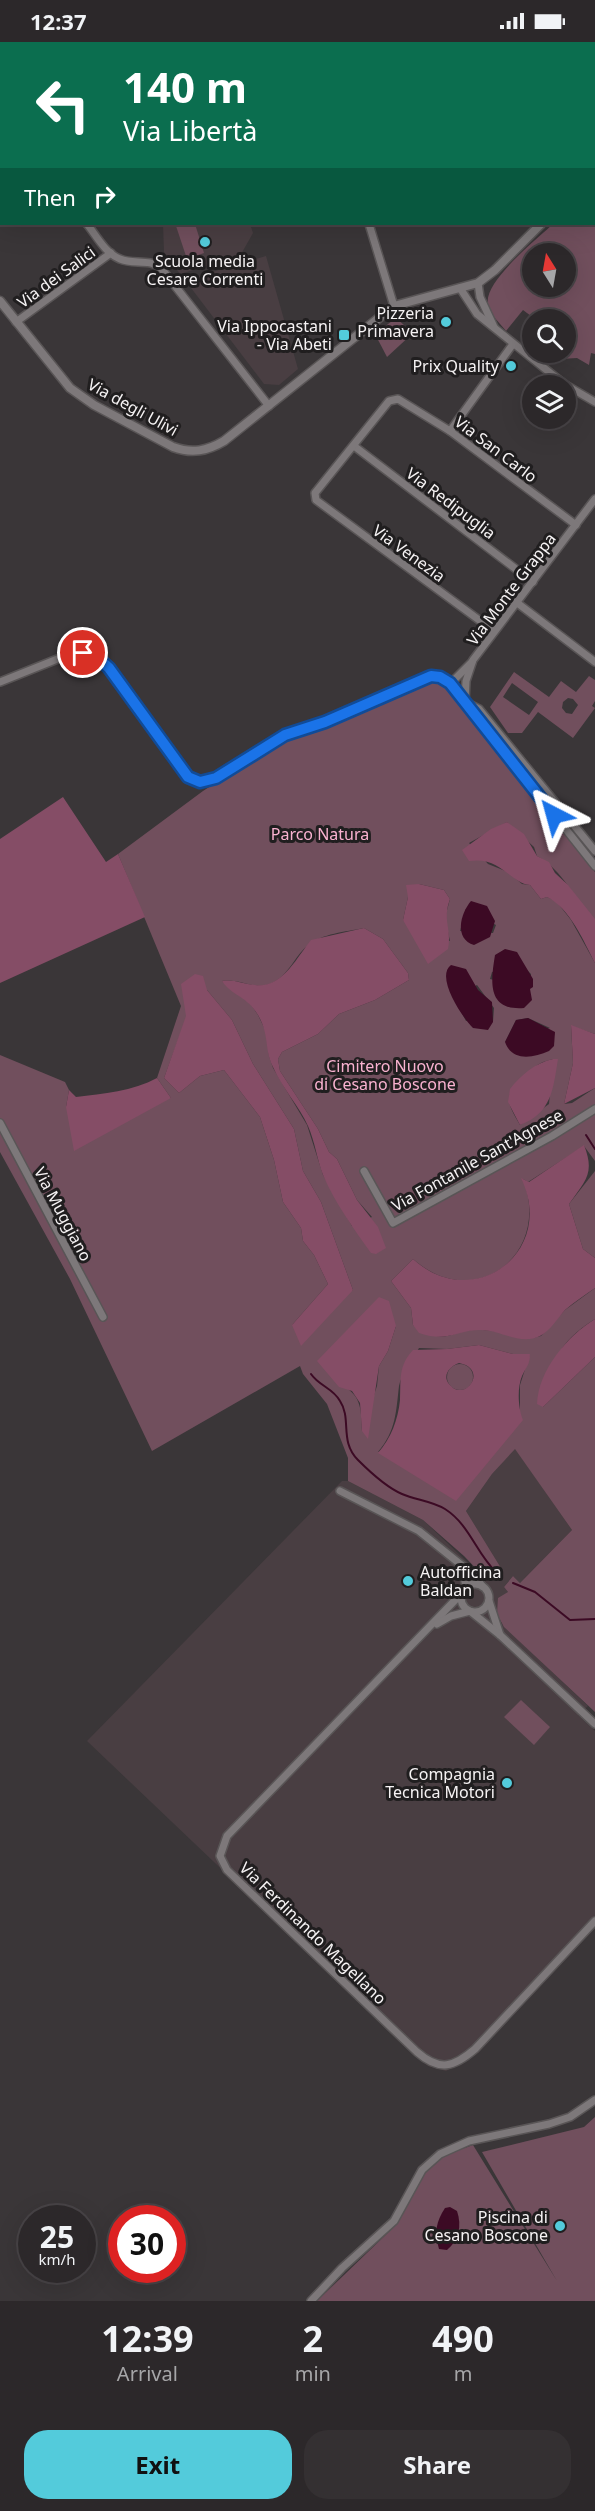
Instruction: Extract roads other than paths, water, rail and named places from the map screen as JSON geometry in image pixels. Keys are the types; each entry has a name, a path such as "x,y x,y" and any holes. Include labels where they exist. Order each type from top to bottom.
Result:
{"street":[{"name":"Via dei Salici","path":"88,225 111,253 123,260 153,263 161,268 269,406"},
{"path":"369,225 394,306"},
{"path":"269,406 394,306 478,283 495,270 540,225"},
{"name":"Via dei Salici","path":"16,322 111,253"},
{"path":"478,283 480,297 496,329"},
{"path":"460,288 477,314 564,384 595,402"},
{"name":"Via degli Ulivi","path":"0,301 56,373 78,395 162,442 187,451 203,451 217,445 269,406"},
{"path":"450,431 513,344"},
{"name":"Via San Carlo","path":"354,446 389,401 398,399 450,431 576,525"},
{"name":"Via Venezia","path":"354,446 315,493 316,500 494,631"},
{"name":"Via Redipuglia","path":"354,446 532,582"},
{"name":"Via Monte Grappa","path":"465,702 466,681 473,660 595,499"},
{"path":"516,602 595,662"},
{"path":"0,682 70,654 83,653 97,657 109,668 188,777 202,783 216,778 285,735 325,722 411,683 431,676 440,677 450,684 465,702 595,866"},
{"path":"450,684 473,660"},
{"path":"465,702 479,709 595,851"},
{"name":"Via Fontanile Sant'Agnese","path":"364,1172 393,1223 595,1109"},
{"name":"Via Muggiano","path":"0,1123 103,1317"},
{"path":"340,1491 409,1525 475,1576 488,1592 500,1635"},
{"path":"462,1566 463,1606 500,1635 595,1724"},
{"path":"464,1591 474,1584 482,1586"},
{"name":"Via Ferdinando Magellano","path":"464,1591 433,1626 226,1836 220,1856 227,1870 429,2063 445,2065 459,2063 476,2049 595,1921"},
{"path":"470,1611 482,1611 489,1600"},
{"name":"Via Ferdinando Magellano","path":"433,1626 451,1616 470,1611"},
{"path":"582,1712 595,1718"},
{"path":"311,2301 342,2268 394,2221 422,2170 440,2154 469,2141 549,2124 570,2117 595,2100"}],"waterway":[{"path":"586,1135 595,1149"},
{"path":"311,1374 340,1401 345,1415 349,1445 358,1460 379,1479 397,1491 440,1506 454,1516 496,1572"},
{"path":"513,1583 535,1592 570,1620 595,1619"}],"place":[{"name":"Scuola media Cesare Correnti","path":"205,242"},
{"name":"Pizzeria Primavera","path":"446,322"},
{"name":"Via Ippocastani - Via Abeti","path":"344,335"},
{"name":"Prix Quality","path":"511,366"},
{"name":"Autofficina Baldan","path":"408,1581"},
{"name":"Compagnia Tecnica Motori","path":"507,1783"},
{"name":"Piscina di Cesano Boscone","path":"560,2226"}],"park label":[{"name":"Parco Natura","path":"320,834"},
{"name":"Cimitero Nuovo di Cesano Boscone","path":"385,1075"}]}
